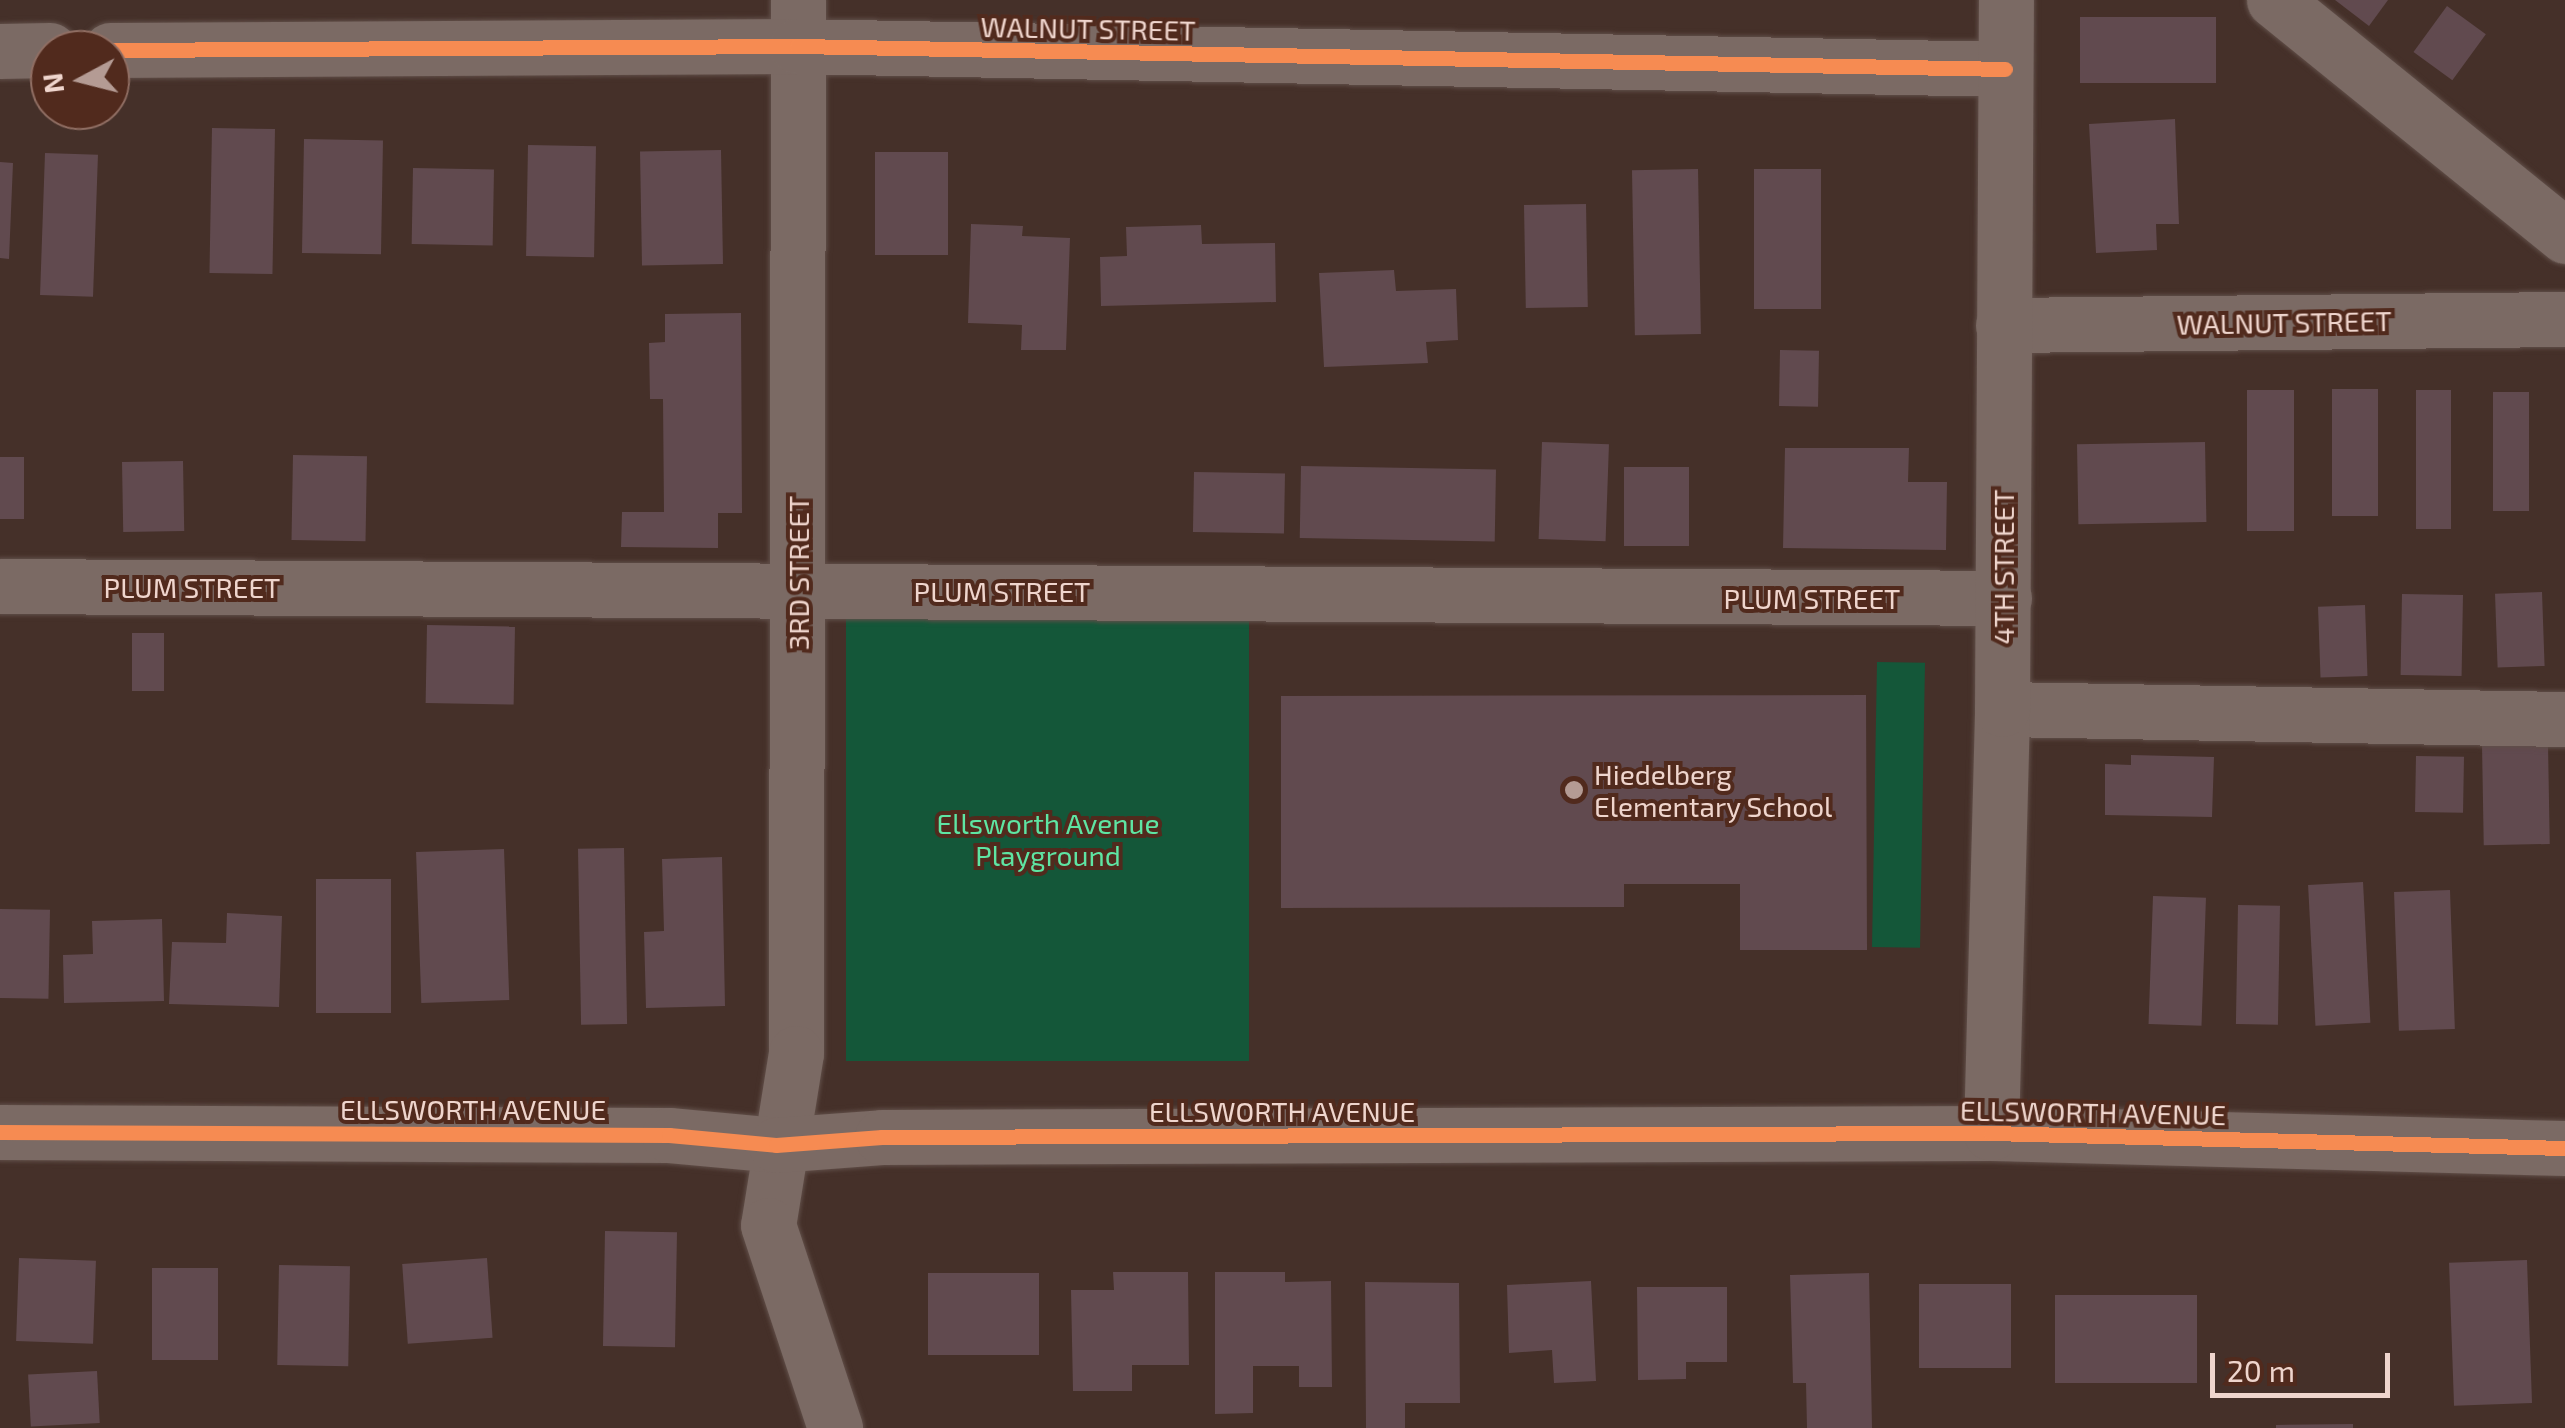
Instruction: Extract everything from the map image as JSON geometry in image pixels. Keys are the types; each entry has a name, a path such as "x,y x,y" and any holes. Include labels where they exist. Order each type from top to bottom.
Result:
{"street":[{"name":"4TH STREET","path":"1991,1134 2004,598 2006,0"},
{"path":"2274,0 2565,236"},
{"name":"WALNUT STREET","path":"130,49 798,23 2005,69"},
{"name":"3RD STREET","path":"798,23 796,1054 776,1145 768,1225 835,1428"},
{"path":"0,51 30,50"},
{"name":"WALNUT STREET","path":"2003,325 2565,318"},
{"name":"PLUM STREET","path":"0,586 2004,598"},
{"path":"2002,709 2565,719"},
{"name":"ELLSWORTH AVENUE","path":"0,1132 668,1135 776,1145 882,1137 1991,1134 2565,1148"}],"green space":[{"name":"Ellsworth Avenue Playground","path":"846,617 1249,617 1249,1061 846,1061"},
{"path":"1877,662 1925,663 1920,948 1872,947"}],"building":[{"path":"2335,0 2388,0 2369,26"},
{"path":"2447,6 2486,34 2452,80 2413,52"},
{"path":"2080,17 2216,17 2216,83 2080,83"},
{"path":"2175,119 2179,224 2156,224 2157,250 2096,253 2089,124"},
{"path":"212,128 275,129 272,274 209,273"},
{"path":"304,139 383,140 381,254 302,253"},
{"path":"528,145 596,146 594,257 526,256"},
{"path":"721,150 723,264 642,265 640,151"},
{"path":"875,152 948,152 948,255 875,255"},
{"path":"45,153 98,155 93,297 40,295"},
{"path":"0,162 13,163 9,259 0,258"},
{"path":"413,168 494,169 493,245 412,244"},
{"path":"1698,169 1701,334 1635,335 1632,170"},
{"path":"1754,169 1821,169 1821,309 1754,309"},
{"path":"1586,204 1588,307 1526,308 1524,205"},
{"path":"971,224 1023,226 1022,236 1070,238 1066,350 1021,350 1022,325 968,323"},
{"path":"1201,225 1202,244 1275,243 1276,302 1101,306 1100,257 1127,256 1126,227"},
{"path":"1394,270 1396,291 1456,289 1458,340 1426,342 1428,363 1324,367 1319,273"},
{"path":"741,313 742,513 718,513 718,548 621,547 622,512 664,512 663,399 650,399 649,343 665,342 665,314"},
{"path":"1780,350 1819,351 1818,407 1779,406"},
{"path":"2332,389 2378,389 2378,516 2332,516"},
{"path":"2247,390 2294,390 2294,531 2247,531"},
{"path":"2416,390 2451,390 2451,529 2416,529"},
{"path":"2493,392 2529,392 2529,511 2493,511"},
{"path":"1542,442 1609,444 1606,541 1539,539"},
{"path":"2205,442 2206,522 2078,524 2077,444"},
{"path":"1785,448 1909,448 1908,482 1947,482 1946,550 1783,548"},
{"path":"293,455 367,456 366,541 292,540"},
{"path":"0,457 24,457 24,519 0,519"},
{"path":"183,461 184,531 123,532 122,462"},
{"path":"1301,466 1496,469 1495,541 1300,538"},
{"path":"1624,467 1689,467 1689,546 1624,546"},
{"path":"1194,472 1285,474 1284,534 1193,532"},
{"path":"2542,592 2545,666 2498,668 2495,594"},
{"path":"2402,594 2463,595 2462,676 2401,675"},
{"path":"2365,605 2367,676 2321,678 2318,607"},
{"path":"427,625 515,627 514,705 426,703"},
{"path":"132,633 164,633 164,691 132,691"},
{"name":"Hiedelberg Elementary School","path":"1866,695 1867,950 1740,950 1740,884 1624,884 1624,907 1281,908 1281,696"},
{"path":"2548,744 2550,844 2484,845 2482,745"},
{"path":"2131,755 2214,757 2212,817 2105,815 2105,764 2131,765"},
{"path":"2416,756 2464,757 2463,813 2415,812"},
{"path":"624,848 627,1024 581,1025 578,849"},
{"path":"504,849 509,1000 421,1003 416,852"},
{"path":"722,857 725,1006 646,1008 644,932 664,931 662,859"},
{"path":"316,879 391,879 391,1013 316,1013"},
{"path":"2363,882 2370,1023 2315,1026 2308,885"},
{"path":"2450,890 2455,1029 2399,1031 2394,892"},
{"path":"2153,896 2206,898 2202,1026 2149,1024"},
{"path":"2238,905 2280,906 2278,1025 2236,1024"},
{"path":"0,909 50,910 48,999 0,998"},
{"path":"227,913 282,916 279,1007 169,1004 172,942 226,943"},
{"path":"162,919 164,1001 64,1003 63,955 93,954 92,921"},
{"path":"605,1231 677,1232 675,1347 603,1346"},
{"path":"19,1258 96,1261 93,1344 16,1341"},
{"path":"487,1258 493,1338 408,1344 402,1264"},
{"path":"2527,1260 2532,1403 2454,1406 2449,1263"},
{"path":"279,1265 350,1266 348,1366 277,1365"},
{"path":"152,1268 218,1268 218,1360 152,1360"},
{"path":"1113,1272 1188,1272 1189,1365 1132,1365 1132,1391 1073,1391 1071,1290 1114,1290"},
{"path":"1215,1272 1285,1272 1285,1282 1331,1281 1332,1387 1299,1387 1299,1366 1253,1366 1253,1413 1215,1414"},
{"path":"928,1273 1039,1273 1039,1355 928,1355"},
{"path":"1869,1273 1872,1428 1807,1428 1806,1383 1793,1383 1790,1275"},
{"path":"1591,1281 1596,1381 1554,1383 1552,1350 1509,1353 1507,1285"},
{"path":"1365,1282 1459,1283 1460,1403 1405,1403 1405,1428 1366,1428"},
{"path":"1919,1284 2011,1284 2011,1368 1919,1368"},
{"path":"1637,1287 1727,1287 1727,1362 1686,1362 1686,1379 1638,1380"},
{"path":"2055,1295 2197,1295 2197,1383 2055,1383"},
{"path":"97,1371 100,1423 31,1427 28,1375"},
{"path":"2353,1424 2353,1428 2276,1428 2276,1425"}],"cycle path":[{"path":"130,50 797,46 2005,69"},
{"path":"0,1132 669,1135 776,1145 882,1137 1991,1133 2565,1148"}],"place":[{"name":"Hiedelberg Elementary School","path":"1574,790"}]}
